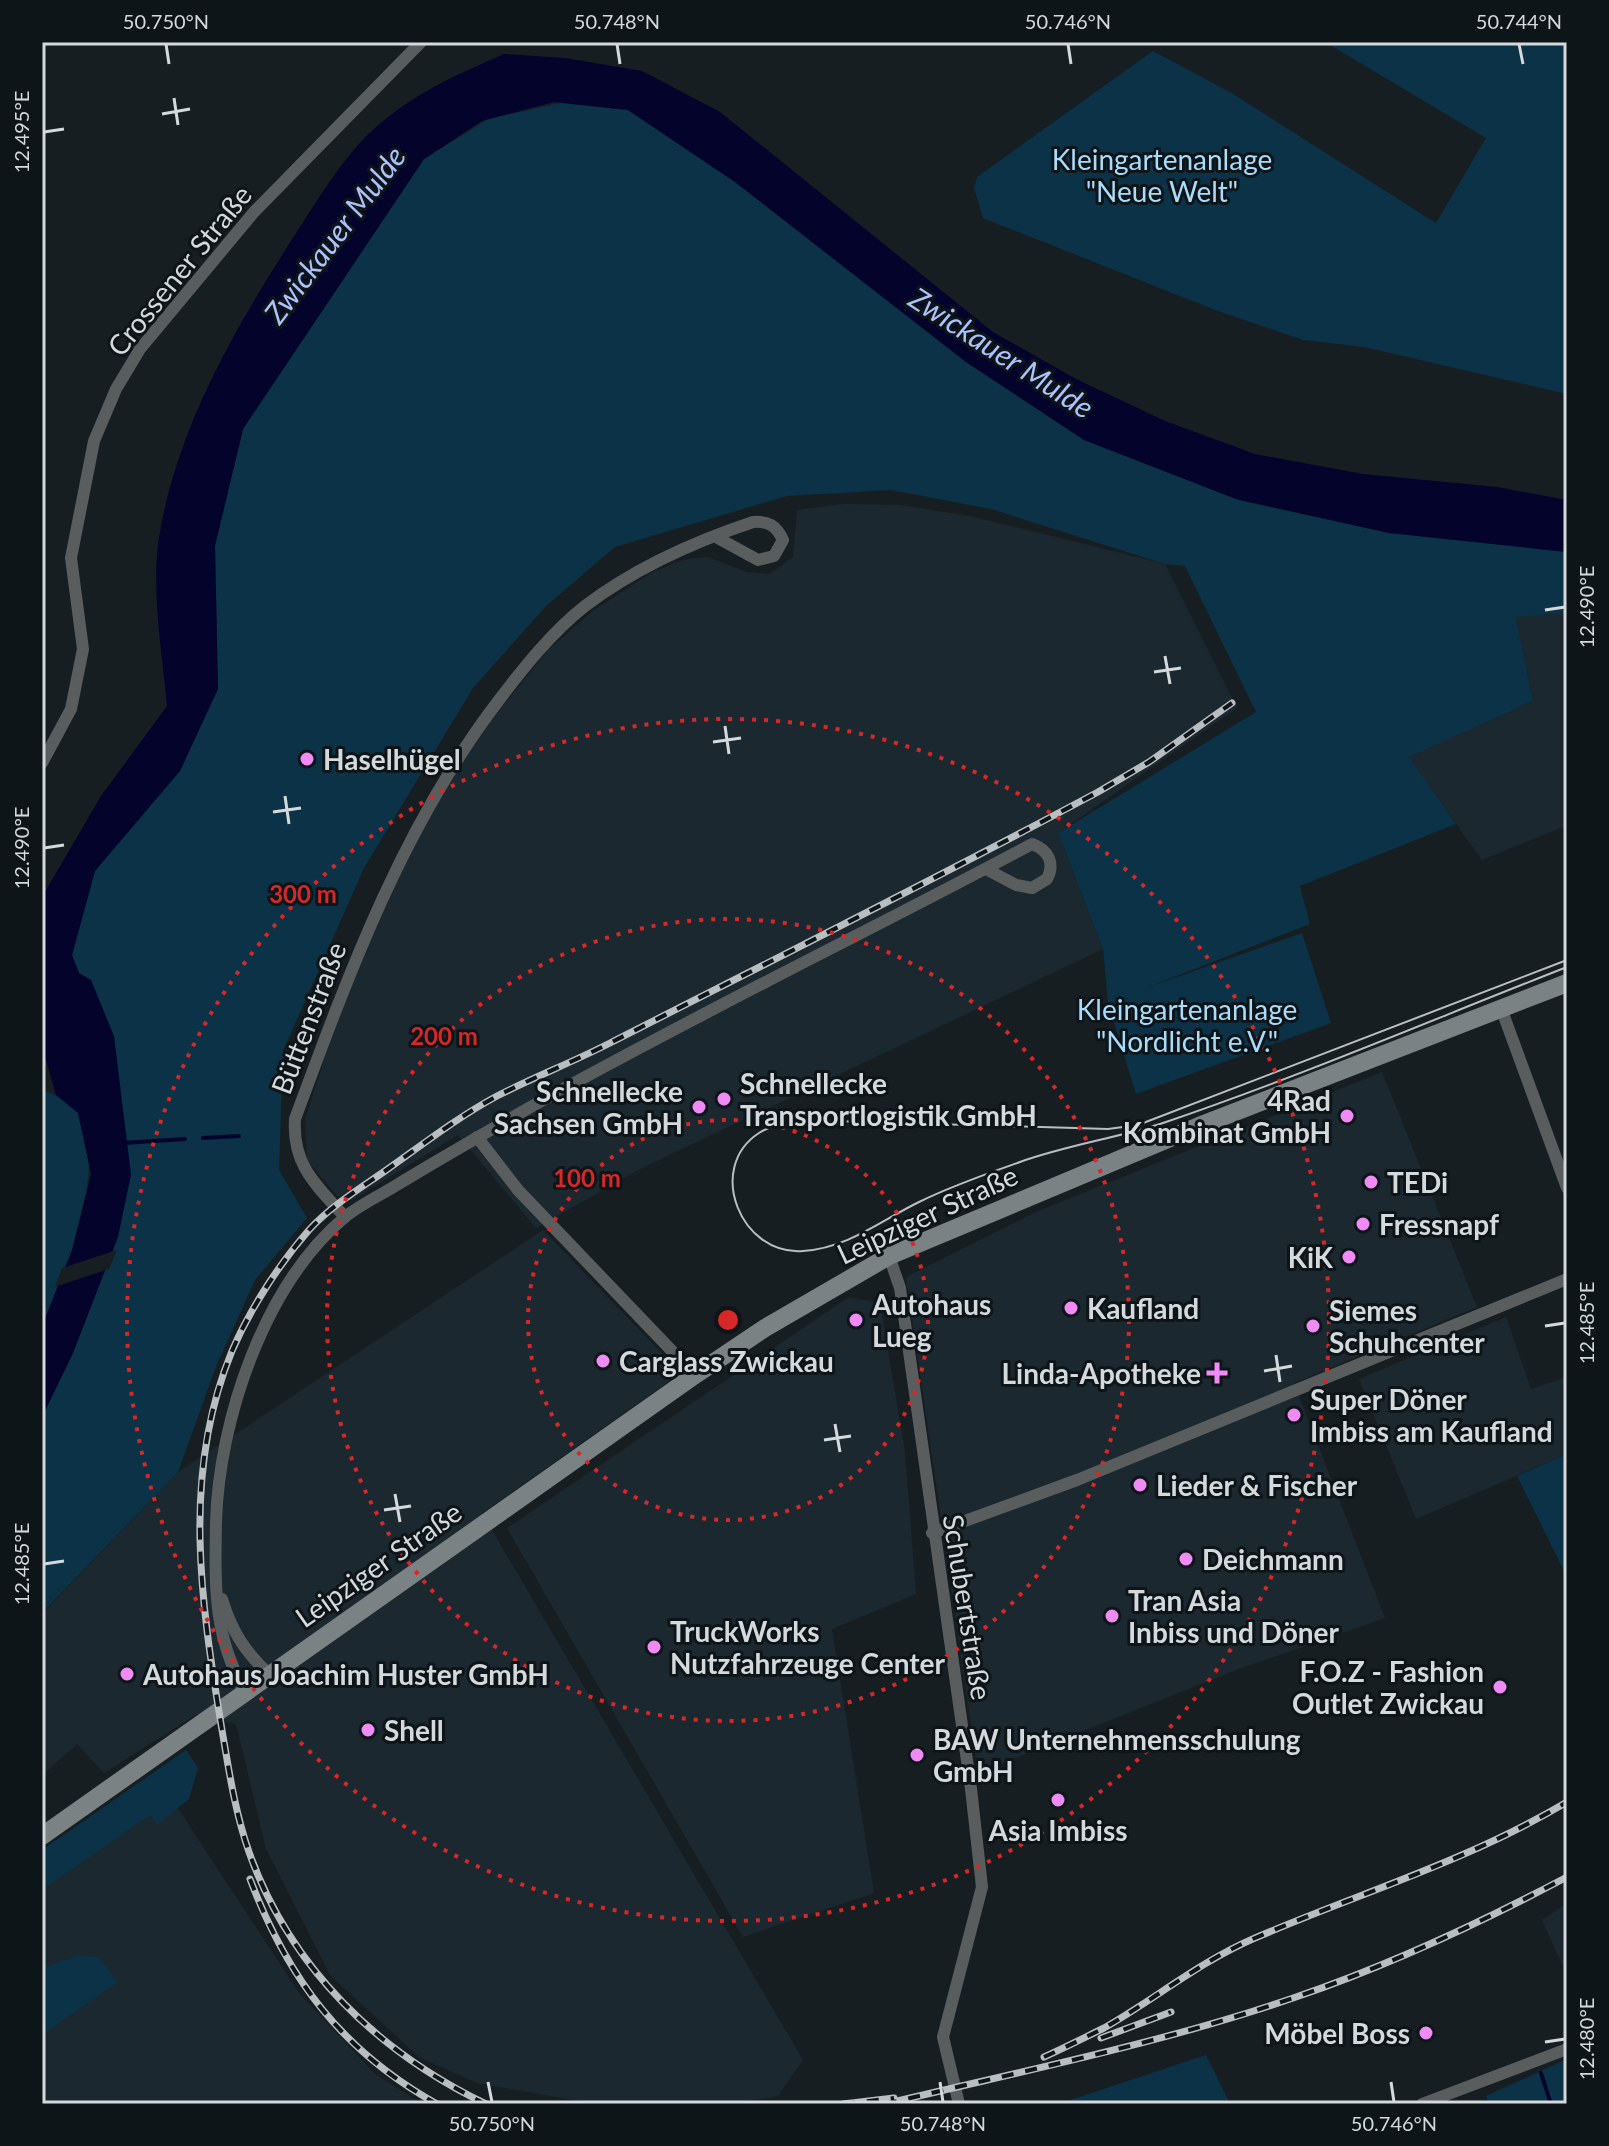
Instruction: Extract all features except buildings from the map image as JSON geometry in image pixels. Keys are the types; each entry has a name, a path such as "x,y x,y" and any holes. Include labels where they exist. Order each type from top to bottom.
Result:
{"street":[{"name":"Crossener Straße","path":"42,763 71,709 83,649 71,558 94,441 116,389 140,349 254,212 421,42"},
{"name":"Büttenstraße","path":"345,1217 299,1162 293,1141 295,1119 344,987 387,885 420,822 475,730 526,664 584,607 659,559 753,522 765,521 778,528 783,540 774,556 758,560 716,537"},
{"path":"245,1692 227,1661 219,1632 217,1499 228,1423 251,1357 279,1298 345,1217 477,1137 659,1036 1032,844 1046,852 1051,865 1047,879 1032,888 1016,885 986,869"},
{"name":"Leipziger Straße","path":"42,1836 695,1375 765,1328 889,1256 1199,1126 1567,983"},
{"path":"1501,1008 1567,1188"},
{"path":"477,1137 518,1190 695,1375"},
{"name":"Schubertstraße","path":"889,1256 900,1288 982,1887 943,2037 959,2104"},
{"path":"932,1533 1173,1441 1567,1279"},
{"path":"217,1581 230,1625 245,1652 270,1675"},
{"path":"1422,2104 1567,2049"}],"shaded area":[{"path":"844,504 900,505 970,516 1165,564 1237,708 1058,833 1103,949 642,1168 536,1228 458,1135 352,1200 338,1197 307,1160 305,1120 343,1000 401,871 443,791 484,729 548,650 594,610 651,573 682,560 708,557 746,572 769,574 793,557 797,510"},
{"path":"1567,613 1567,836 1563,827 1482,860 1408,757 1533,701 1516,616"},
{"path":"1382,1072 1477,1307 1294,1383 1385,1618 1239,1669 978,1773 906,1277 1038,1211"},
{"path":"543,1230 681,1373 482,1513 803,2060 778,2096 733,2104 595,2104 477,2083 419,2057 330,1975 266,1849 236,1724 197,1714 104,1773 77,1744 42,1775 42,1614 178,1472"},
{"path":"849,1297 875,1302 881,1308 905,1452 916,1594 832,1629 874,1893 743,1937 507,1528"},
{"path":"1506,1317 1531,1389 1567,1377 1567,1454 1416,1519 1359,1379"},
{"path":"164,1787 299,1993 374,2073 422,2104 42,2104 42,1871"},
{"path":"1567,1903 1567,1975 1542,1920"}],"green space":[{"name":"Kleingartenanlage \"Neue Welt\"","path":"1325,42 1567,42 1567,394 1364,347 1303,340 1215,310 983,218 974,188 977,177 1153,51 1230,92 1436,223 1486,138"},
{"name":"Kleingartenanlage \"Nordlicht e.V.\"","path":"560,103 628,110 735,182 966,362 1084,440 1242,501 1389,533 1567,552 1567,613 1516,617 1533,701 1409,757 1456,824 1300,886 1310,924 1146,988 1302,933 1331,1023 1136,1094 1108,1003 1103,949 1058,833 1256,712 1185,566 1165,564 991,509 891,490 787,496 615,547 546,606 473,688 364,868 283,1051 279,1170 307,1218 255,1280 217,1364 178,1472 42,1613 42,1417 73,1353 117,1237 79,973 72,955 95,871 135,821 218,690 215,545 243,429 424,159 488,119"},
{"path":"42,1090 67,1102 78,1113 87,1134 89,1160 81,1220 62,1280 42,1326"},
{"path":"1567,1454 1567,1577 1517,1476"},
{"path":"186,1750 198,1768 189,1799 157,1825 150,1815 42,1890 42,1850"},
{"path":"79,1955 98,1957 118,1982 42,2035 42,1968"},
{"path":"1206,2055 1230,2104 1058,2104"},
{"path":"1567,2059 1563,2104 1489,2104 1486,2096"}],"water":[{"name":"Zwickauer Mulde","path":"504,54 565,58 642,71 720,112 993,332 1076,379 1165,421 1255,454 1363,474 1497,487 1567,500 1567,552 1389,533 1236,499 1084,440 966,362 735,182 628,110 554,102 482,121 424,159 243,429 215,546 218,689 180,771 95,871 72,955 79,973 91,980 114,1036 131,1175 118,1237 73,1353 42,1417 42,1326 72,1250 91,1174 78,1113 56,1095 42,1046 42,897 101,796 167,706 158,621 157,558 168,495 180,455 213,377 253,302 352,152 389,116 420,95"}],"pier":[{"path":"117,1250 109,1269 55,1287 62,1268"}],"waterway":[{"path":"203,1138 239,1136"},
{"path":"123,1143 185,1139"},
{"path":"1541,2073 1551,2104"}],"tram line":[{"path":"1567,960 1138,1125 1108,1129 799,1120 768,1128 743,1148 734,1167 733,1187 738,1207 748,1225 762,1240 781,1249 803,1251 835,1245 969,1180 1038,1156 1148,1128 1217,1104 1567,967"}],"railway":[{"path":"486,2104 409,2059 342,2002 288,1933 267,1894 244,1837 214,1682 202,1587 200,1539 206,1444 216,1397 247,1319 276,1272 318,1221 468,1113 855,919 1098,792 1149,762 1232,703"},
{"path":"1044,2057 1104,2028 1235,1947 1491,1842 1567,1802"},
{"path":"885,2104 1144,2042 1296,1997 1434,1942 1567,1877"},
{"path":"250,1879 282,1949 322,2009 373,2061 437,2104"},
{"path":"1101,2038 1171,2012"},
{"path":"843,2104 894,2098"}],"place":[{"name":"Haselhügel","path":"307,759"},
{"name":"Schnellecke Transportlogistik GmbH","path":"724,1099"},
{"name":"Schnellecke Sachsen GmbH","path":"699,1107"},
{"name":"4Rad Kombinat GmbH","path":"1347,1116"},
{"name":"TEDi","path":"1371,1182"},
{"name":"Fressnapf","path":"1363,1224"},
{"name":"KiK","path":"1349,1257"},
{"name":"Kaufland","path":"1071,1308"},
{"name":"Autohaus Lueg","path":"856,1320"},
{"name":"Siemes Schuhcenter","path":"1313,1326"},
{"name":"Carglass Zwickau","path":"603,1361"},
{"name":"Linda-Apotheke","path":"1217,1373"},
{"name":"Super Döner Imbiss am Kaufland","path":"1294,1415"},
{"name":"Lieder & Fischer","path":"1140,1485"},
{"name":"Deichmann","path":"1186,1559"},
{"name":"Tran Asia Inbiss und Döner","path":"1112,1616"},
{"name":"TruckWorks Nutzfahrzeuge Center","path":"654,1647"},
{"name":"Autohaus Joachim Huster GmbH","path":"127,1674"},
{"name":"F.O.Z - Fashion Outlet Zwickau","path":"1500,1687"},
{"name":"Shell","path":"368,1730"},
{"name":"BAW Unternehmensschulung GmbH","path":"917,1755"},
{"name":"Asia Imbiss","path":"1058,1800"},
{"name":"Möbel Boss","path":"1426,2033"}]}
